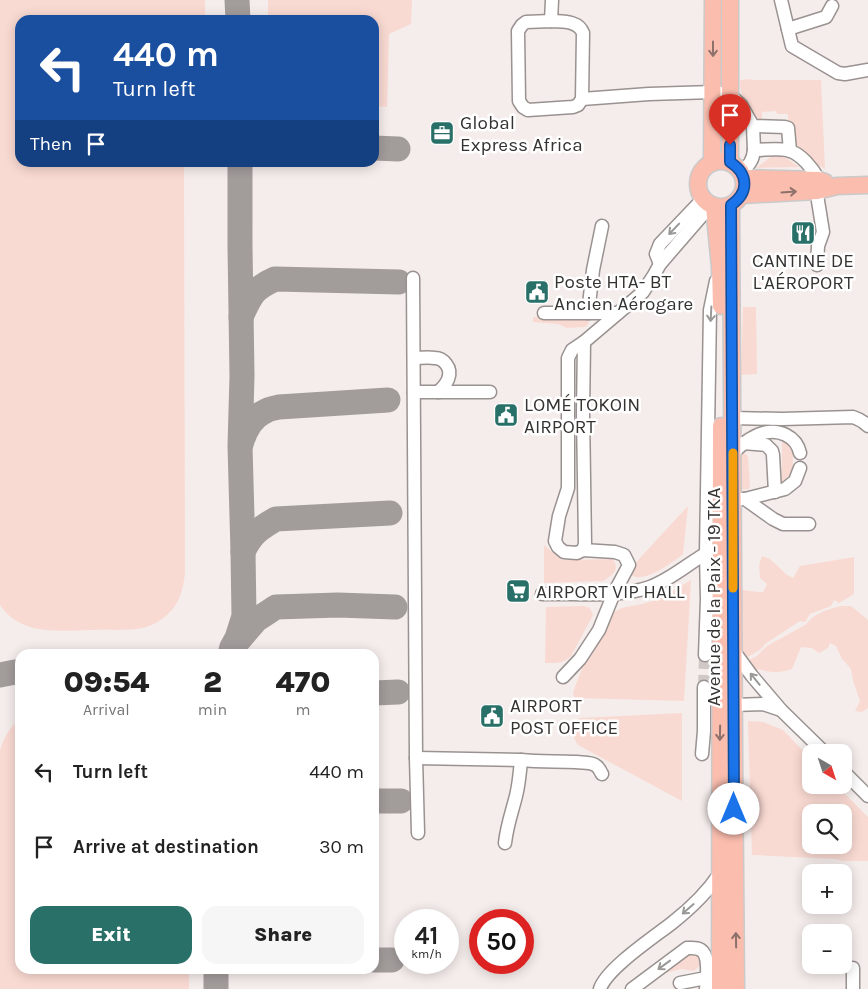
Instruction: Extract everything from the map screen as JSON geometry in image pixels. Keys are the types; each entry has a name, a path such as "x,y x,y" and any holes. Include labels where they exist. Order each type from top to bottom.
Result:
{"main road":[{"path":"712,163 713,0"},
{"path":"730,0 729,94 738,171 744,187 737,200"},
{"path":"733,499 720,267 709,204 699,192 698,183 700,175 705,168 718,161 738,171 818,186"},
{"path":"709,204 726,207 737,200 818,186 868,185"},
{"name":"Avenue de la Paix - 19 TKA","path":"736,989 733,499 738,448 732,418 737,200"},
{"name":"Avenue de la Paix - 19 TKA","path":"720,989 721,545 733,499"}],"street":[{"path":"550,21 552,0"},
{"path":"781,0 792,46 838,73 845,74 868,70"},
{"path":"788,29 826,17 835,2"},
{"path":"550,21 575,23 581,27 583,32 582,99 578,105 573,107 528,110 523,107 520,101 518,31 526,22 550,21"},
{"path":"582,99 649,94 713,92 729,94 742,105 753,126 753,158 750,164 738,171"},
{"path":"753,126 788,128 790,150"},
{"path":"754,150 790,150 812,168 818,186 818,201 823,232 818,246 816,265"},
{"path":"563,677 580,659 599,630 614,593 629,564 624,555 616,552 583,550 578,553 564,552 555,541 559,516 568,488 568,358 572,350 643,292 660,264 656,254 660,244 709,204"},
{"path":"588,313 593,270 602,226"},
{"path":"705,655 710,310 720,267"},
{"path":"413,278 418,834"},
{"path":"544,313 618,313"},
{"path":"583,550 585,544 584,342"},
{"path":"414,358 436,358 442,360 448,366 450,372 448,380 438,392"},
{"path":"414,392 490,392"},
{"path":"732,418 853,417 868,426"},
{"path":"738,448 757,435 781,432 792,438 798,445 800,453"},
{"path":"738,448 766,445 772,451 775,492"},
{"path":"733,499 784,489 795,481 800,468"},
{"path":"733,499 783,524 810,524"},
{"path":"542,594 614,593 650,587 674,575 721,545"},
{"path":"733,650 781,710 816,744"},
{"path":"702,754 704,688"},
{"path":"734,705 762,704 781,710"},
{"path":"416,758 588,763 595,765 602,774"},
{"path":"505,843 506,828 516,797 521,760"},
{"path":"852,780 868,796"},
{"path":"600,989 607,975 700,899 720,873"},
{"path":"632,989 687,948 697,948 704,952 706,983 680,983"},
{"path":"853,968 853,989"}],"shaded area":[{"path":"0,0 205,0 205,15 15,15 15,167 184,167 185,572 181,594 175,606 159,621 143,628 62,631 37,629 9,616 0,605"},
{"path":"268,0 412,0 411,24 389,34 387,107 379,106 379,15 268,15"},
{"path":"740,80 821,80 825,169 796,151 788,138 788,114 777,114 776,111 762,112 762,122 758,122 745,102 740,86"},
{"path":"782,155 799,167 756,168 772,156"},
{"path":"743,307 756,307 757,374 741,375"},
{"path":"533,317 584,317 589,323 584,327 567,328 558,324 533,322"},
{"path":"782,437 792,444 793,461 790,477 782,486"},
{"path":"741,454 746,454 748,457 750,484 749,489 736,490"},
{"path":"688,506 683,554 651,574 638,577 632,576 630,570"},
{"path":"544,545 562,560 613,559 616,569 603,581 544,583"},
{"path":"762,556 770,559 787,575 793,578 800,566 854,557 854,594 839,603 834,600 831,606 810,614 805,622 800,621 743,660 735,651 736,589 763,592 767,584 760,578 759,565"},
{"path":"691,580 684,701 574,697 573,693 593,645 611,615 623,608 658,599"},
{"path":"584,606 590,608 593,615 571,656 562,662 545,663 546,607"},
{"path":"842,606 851,606 868,620 868,708 862,712 855,711 860,701 851,669 842,659 836,646 830,643 828,648 819,653 812,648 801,647 792,669 784,671 771,672 758,669 755,675 745,662 757,656 767,646 805,625 813,617 824,611"},
{"path":"682,713 682,801 578,745 573,735 574,724 579,718"},
{"path":"748,721 763,722 783,730 802,750 802,794 845,794 868,817 868,861 752,855"},
{"path":"15,724 15,974 189,974 189,989 0,989 0,751 7,734"},
{"path":"687,953 697,954 700,959 700,965 694,971 681,969 666,973 665,971"}],"taxiway":[{"path":"237,0 238,15"},
{"path":"379,148 398,149"},
{"path":"231,649 244,616 240,446 242,376 240,167"},
{"path":"241,317 247,303 257,290 275,279 399,282"},
{"path":"241,444 252,421 267,410 279,407 388,400"},
{"path":"243,552 256,532 276,519 390,513"},
{"path":"238,641 256,620 276,607 338,605 395,607"},
{"path":"0,675 15,672"},
{"path":"379,693 398,692"},
{"path":"379,801 401,801"},
{"path":"379,960 392,960"},
{"path":"216,974 216,989"}],"tunnel":[{"path":"704,687 705,655"}],"slow traffic":[{"path":"733,453 733,588"}],"place":[{"name":"Global Express Africa","path":"442,133"},
{"name":"CANTINE DE L'AÉROPORT","path":"803,233"},
{"name":"Poste HTA- BT Ancien Aérogare","path":"537,292"},
{"name":"LOMÉ TOKOIN AIRPORT","path":"506,415"},
{"name":"AIRPORT VIP HALL","path":"518,591"},
{"name":"AIRPORT POST OFFICE","path":"492,716"}],"route":[{"path":"730,145 730,162 736,166 744,178 742,195 731,205 734,809"}]}
